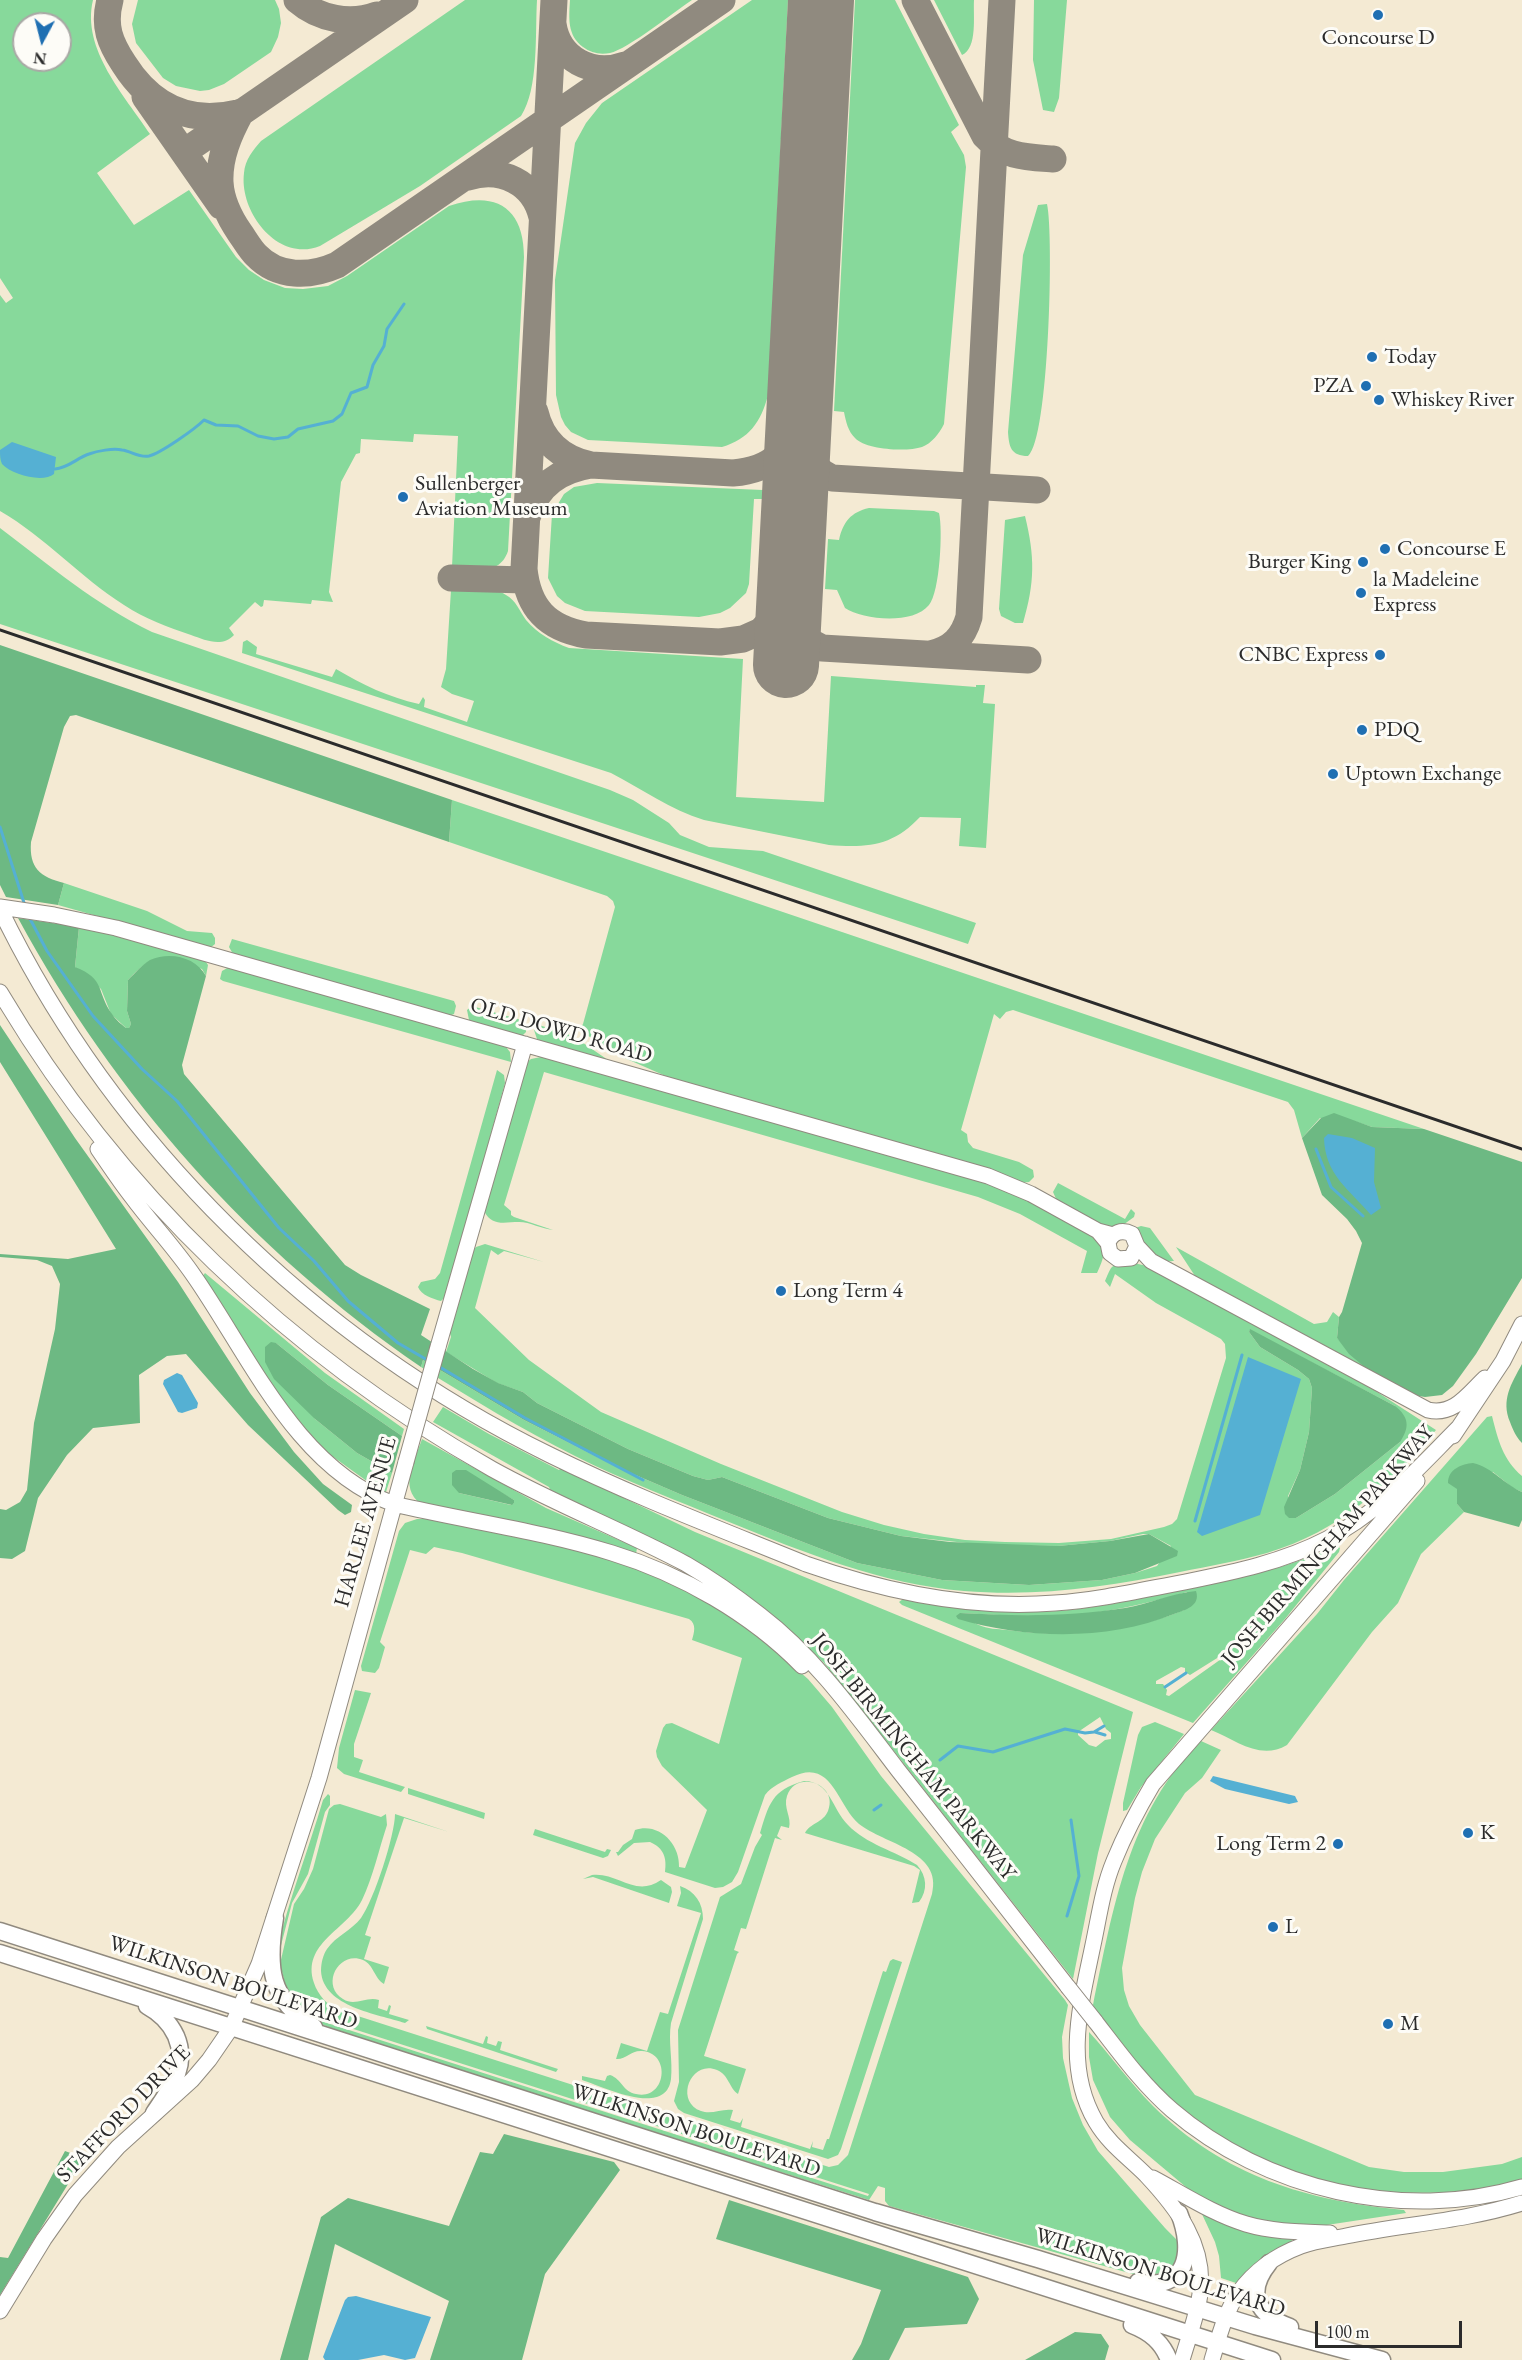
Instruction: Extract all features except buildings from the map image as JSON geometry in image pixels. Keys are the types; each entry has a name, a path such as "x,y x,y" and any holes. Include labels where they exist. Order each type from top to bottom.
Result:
{"main road":[{"name":"OLD DOWD ROAD","path":"0,908 54,915 116,928 988,1176 1031,1194 1107,1237 1110,1253 1122,1260 1131,1258 1137,1246 1135,1238 1127,1232 1117,1232 1107,1237"},
{"name":"JOSH BIRMINGHAM PARKWAY","path":"0,908 39,982 73,1037 144,1132 238,1235 336,1320 420,1381 549,1455 806,1564 840,1576 909,1593 957,1601 1017,1604 1090,1600 1211,1576 1263,1565 1329,1539 1386,1498 1458,1428"},
{"name":"JOSH BIRMINGHAM PARKWAY","path":"0,992 44,1063 120,1163 172,1221 228,1277 293,1334 346,1375 459,1450 523,1486 658,1550 720,1585 763,1617 796,1647 815,1666 872,1736 1146,2085 1201,2133 1231,2152 1297,2181 1359,2195 1404,2200 1474,2197 1522,2187"},
{"name":"HARLEE AVENUE","path":"240,2008 275,1918 319,1778 438,1347 525,1044"},
{"path":"44,1063 92,1142 130,1196 192,1273 270,1396 320,1455 340,1472 382,1500 394,1504 561,1539 612,1553 654,1568 731,1610 764,1633 872,1736"},
{"path":"1137,1246 1150,1261 1428,1410 1441,1412 1452,1409 1503,1361"},
{"name":"JOSH BIRMINGHAM PARKWAY","path":"1145,2174 1116,2149 1096,2121 1084,2095 1078,2067 1076,2039 1079,2012 1101,1907 1113,1863 1133,1818 1153,1784 1210,1716 1359,1549 1458,1428 1503,1361 1522,1324"},
{"path":"275,1918 271,1963 276,1988 291,2011 338,2040"},
{"name":"WILKINSON BOULEVARD","path":"0,1931 875,2212 1100,2277 1225,2317 1382,2360"},
{"name":"WILKINSON BOULEVARD","path":"0,1953 1272,2360"},
{"path":"120,1992 151,2008 164,2018 172,2028 179,2044 182,2056 180,2070 154,2113"},
{"name":"STAFFORD DRIVE","path":"0,2311 44,2239 75,2195 118,2147 192,2080 231,2028 240,2008"},
{"path":"590,2143 596,2123"},
{"path":"1145,2174 1179,2213 1193,2239 1199,2262 1201,2287 1182,2360"},
{"path":"1145,2174 1224,2216 1246,2224 1270,2230 1357,2234"},
{"path":"1212,2360 1225,2317 1240,2291 1269,2263 1301,2246 1357,2234 1496,2211 1522,2203"},
{"path":"1100,2277 1110,2276 1158,2284 1176,2276 1183,2268 1186,2254 1179,2213"},
{"path":"1269,2263 1257,2289 1257,2298 1262,2311 1276,2321 1317,2337 1327,2346"},
{"path":"1093,2304 1103,2313 1150,2334 1161,2344 1169,2360"}],"green space":[{"path":"0,0 93,0 91,18 93,36 99,54 118,88 150,134 97,173 134,225 189,190 236,257 264,280 285,288 303,289 328,286 347,276 449,206 480,200 504,207 519,226 524,257 508,551 504,559 492,568 452,567 458,436 414,434 413,442 361,439 360,453 356,454 341,482 329,592 333,602 312,600 311,604 264,600 261,607 255,602 229,628 234,635 219,642 208,641 148,619 108,594 32,533 0,511 0,295 6,303 13,298 0,278"},
{"path":"138,0 275,0 281,23 271,52 224,84 200,91 176,86 163,78 136,43 132,24"},
{"path":"465,0 537,0 536,44 531,91 521,116 420,186 320,246 304,249 290,247 276,241 255,218 244,188 245,168 255,148 261,141"},
{"path":"570,0 692,0 628,45 603,54 586,49 574,37 570,26"},
{"path":"752,0 788,0 768,395 765,405 747,434 722,447 588,440 571,432 565,425 556,395 555,280 575,143 586,123 602,103"},
{"path":"855,0 895,0 959,125 951,132 964,155 966,167 944,424 932,441 915,449 887,449 860,442 851,432 844,412 834,411"},
{"path":"934,0 974,0 973,38 967,51 962,55"},
{"path":"1034,0 1067,0 1059,98 1054,112 1043,110 1033,60"},
{"path":"1047,204 1050,293 1045,377 1035,442 1028,456 1022,456 1012,450 1008,432 1023,255 1038,205"},
{"path":"597,483 763,490 762,499 754,499 749,584 746,593 730,608 720,613 699,617 585,611 565,603 557,596 548,578 552,514 564,494 574,487"},
{"path":"869,508 939,513 940,546 936,587 929,605 912,616 875,618 853,612 845,608 837,590 825,589 828,539 839,540 849,519 857,512"},
{"path":"1025,516 1031,544 1032,582 1023,623 1015,623 1001,616 999,609 1005,520"},
{"path":"0,528 92,597 152,632 610,790 633,800 669,823 680,835 709,847 763,851 976,923 968,944 0,624"},
{"path":"487,589 500,592 512,600 526,620 536,629 569,648 743,659 736,797 824,802 831,676 976,687 976,685 985,685 983,703 995,704 986,848 959,846 961,818 920,817 910,827 890,839 856,846 829,845 704,820 668,805 611,773 242,653 243,642 247,640 257,647 256,654 332,677 336,669 376,690 419,704 423,697 424,707 467,722 474,701 452,694 441,687 446,669 451,590"},
{"path":"0,645 452,800 449,842 76,715 70,716 64,727 31,842 32,859 38,870 48,878 64,883 58,905 6,897 0,885"},
{"path":"452,800 1424,1129 1372,1127 1354,1121 1320,1118 1302,1138 1294,1110 1288,1102 1013,1010 1006,1012 1000,1019 994,1014 961,1130 967,1134 968,1142 973,1148 1019,1162 1033,1170 1034,1177 1029,1182 1019,1183 677,1081 620,1056 579,1030 583,1024 615,907 613,901 607,896 449,842"},
{"path":"64,883 147,911 187,931 212,933 215,944 210,948 58,905"},
{"path":"18,918 79,927 75,967 92,976 112,1014 126,1028 129,1028 131,1024 127,1011 128,980 147,962 158,957 174,956 189,960 202,969 206,976 182,1065 184,1074 345,1265 430,1309 421,1335 498,1383 523,1392 537,1403 628,1449 693,1476 708,1480 722,1477 828,1518 901,1536 950,1542 1058,1546 1110,1541 1149,1534 1178,1551 1177,1556 1135,1573 1102,1580 1029,1585 942,1580 857,1563 682,1495 617,1467 524,1420 423,1360 421,1367 359,1322 300,1273 192,1166 98,1047 56,984"},
{"path":"79,927 87,927 204,959 208,965 206,976 202,969 170,959 155,959 147,963 128,980 127,1011 131,1024 129,1028 126,1028 111,1014 101,989 75,967"},
{"path":"232,939 454,1001 456,1006 454,1014 449,1016 233,954 229,947"},
{"path":"229,967 506,1047 510,1052 511,1062 223,981 220,979 222,971"},
{"path":"472,1006 521,1020 526,1027 526,1032 522,1036 472,1022 469,1020 467,1010"},
{"path":"0,1025 75,1138 178,1282 250,1393 294,1452 323,1484 352,1505 351,1512 345,1515 338,1510 248,1425 186,1354 167,1356 139,1375 140,1423 93,1428 67,1455 38,1498 25,1551 12,1559 0,1558 0,1509 6,1510 20,1502 27,1490 34,1423 55,1329 60,1284 52,1266 37,1260 0,1257 0,1254 68,1259 116,1249 0,1062"},
{"path":"539,1025 573,1036 608,1060 537,1039 534,1030"},
{"path":"546,1056 1002,1187 1088,1232 1103,1251 1100,1266 1097,1273 1081,1273 1087,1251 1020,1214 978,1197 544,1072 504,1205 514,1217 553,1230 523,1222 495,1222 484,1211 526,1063 531,1059"},
{"path":"497,1070 504,1075 505,1083 446,1296 441,1301 424,1294 418,1287 421,1282 435,1279 440,1273"},
{"path":"1334,1113 1372,1127 1424,1129 1522,1162 1522,1278 1476,1354 1453,1386 1442,1395 1425,1397 1407,1394 1379,1379 1349,1354 1337,1338 1339,1317 1362,1243 1347,1219 1322,1195 1302,1138 1321,1118"},
{"path":"1058,1183 1125,1219 1131,1209 1135,1213 1134,1217 1123,1225 1106,1227 1057,1201 1053,1192"},
{"path":"1141,1226 1150,1228 1174,1261 1160,1259 1150,1251 1135,1228"},
{"path":"485,1244 544,1262 504,1251 498,1255 491,1250 475,1308 529,1360 601,1412 721,1464 842,1512 924,1534 965,1540 1059,1543 1111,1539 1164,1527 1177,1519 1226,1358 1225,1344 1221,1339 1156,1303 1115,1274 1110,1287 1105,1281 1108,1274 1112,1267 1121,1263 1152,1268 1374,1390 1436,1430 1400,1470 1361,1504 1317,1532 1267,1553 1126,1582 1046,1592 992,1593 903,1582 844,1566 786,1545 594,1465 459,1391 421,1367 423,1360 524,1420 617,1467 682,1495 857,1563 942,1580 1029,1585 1102,1580 1135,1573 1157,1566 1171,1546 1149,1534 1110,1541 1058,1546 985,1545 901,1536 828,1518 722,1477 708,1480 693,1476 628,1449 537,1403 523,1392 497,1383 446,1352 451,1337 449,1330 476,1247","holes":["1250,1330 1395,1406 1400,1442 1335,1494 1296,1518 1289,1518 1288,1496 1300,1470 1309,1432 1312,1388 1309,1379 1298,1370 1260,1347 1249,1332"]},
{"path":"1176,1247 1314,1324 1327,1322 1333,1312 1339,1317 1337,1338 1379,1379 1195,1276"},
{"path":"205,1273 325,1373 404,1429 402,1436 328,1385 276,1343 315,1419 357,1453 392,1473 386,1492 382,1492 325,1451 283,1405 202,1277"},
{"path":"1250,1329 1395,1406 1403,1414 1406,1422 1407,1427 1400,1442 1335,1494 1296,1518 1289,1518 1285,1514 1284,1507 1300,1470 1309,1432 1312,1388 1309,1379 1298,1370 1260,1347 1249,1332"},
{"path":"271,1342 276,1343 328,1385 402,1436 392,1473 357,1453 315,1419 274,1379 265,1362 265,1347"},
{"path":"1522,1364 1522,1443 1516,1436 1507,1414 1507,1399 1511,1385"},
{"path":"443,1407 559,1470 561,1468 695,1532 1133,1712 1098,1853 1073,1979 824,1663 773,1615 726,1581 551,1492 549,1487 433,1422","holes":["1100,1717 1106,1729 1111,1733 1111,1739 1105,1740 1096,1747 1089,1745 1078,1735 1078,1732"]},
{"path":"1492,1416 1506,1456 1522,1476 1522,1492 1513,1488 1493,1472 1457,1489 1457,1504 1464,1512 1421,1554 1398,1603 1372,1632 1287,1745 1267,1751 1258,1750 1211,1730 1317,1614 1487,1417"},
{"path":"422,1439 546,1508 637,1548 636,1554 421,1504 410,1490 409,1482","holes":["491,1487 514,1500 511,1505 459,1493"]},
{"path":"1473,1463 1487,1469 1522,1492 1522,1520 1519,1527 1464,1512 1457,1504 1457,1489 1448,1483 1450,1474 1456,1468"},
{"path":"456,1470 466,1470 514,1500 514,1503 512,1505 459,1493 452,1485 452,1473"},
{"path":"427,1519 559,1546 622,1561 703,1598 754,1632 808,1679 832,1707 881,1776 1065,2000 1068,2005 1062,2037 1063,2058 1072,2098 1083,2125 1098,2151 1179,2242 1181,2246 1176,2270 1171,2267 1165,2272 1156,2274 1057,2247 1057,2249 1150,2276 1147,2278 889,2206 885,2201 885,2188 878,2186 869,2200 355,2037 313,2021 297,2006 318,2020 327,2023 868,2196 869,2194 319,2018 302,2007 286,1987 280,1964 294,1904 313,1869 329,1809 340,1804 381,1817 386,1814 387,1825 362,1900 355,1911 320,1947 314,1957 312,1969 314,1983 327,2002 339,2010 829,2167 838,2165 848,2155 932,1894 933,1879 929,1868 920,1858 859,1824 851,1816 832,1786 816,1773 805,1772 792,1777 765,1795 738,1872 732,1882 723,1887 715,1888 665,1872 664,1854 659,1847 650,1842 634,1843 618,1856 616,1852 632,1839 635,1830 652,1829 660,1832 672,1843 676,1850 679,1867 685,1868 707,1810 662,1766 656,1751 663,1728 666,1724 672,1723 719,1744 742,1658 692,1640 694,1626 689,1619 462,1553 434,1547 426,1554 410,1550 380,1642 385,1647 379,1668 375,1673 362,1671 361,1666 399,1531 405,1523"},
{"path":"1337,1546 1340,1548 1285,1619 1193,1723 899,1602 903,1599 942,1606 999,1611 1074,1610 1243,1577 1319,1554","holes":["1187,1592 1184,1610 1141,1624 1097,1632 1052,1633 993,1629 977,1624 960,1613 1038,1616 1084,1614 1136,1605","1222,1655 1224,1657 1169,1696 1166,1695 1167,1690 1163,1684 1156,1684 1156,1681 1181,1667 1185,1668 1185,1672 1190,1675"]},
{"path":"1196,1591 1194,1604 1183,1611 1149,1623 1095,1633 1039,1633 1011,1630 984,1626 958,1619 956,1616 960,1613 1042,1615 1104,1611"},
{"path":"355,1690 371,1693 354,1744 354,1757 363,1760 359,1772 405,1787 401,1792 344,1774 337,1768 339,1748"},
{"path":"1155,1722 1184,1734 1141,1787 1127,1810 1123,1811 1138,1735 1142,1727"},
{"path":"1201,1741 1221,1750 1202,1778 1185,1793 1155,1839 1135,1898 1122,1968 1124,1990 1129,2006 1140,2025 1195,2095 1369,2167 1404,2172 1443,2172 1502,2164 1522,2157 1522,2181 1452,2192 1382,2191 1313,2178 1280,2166 1222,2139 1182,2111 1147,2076 1096,2011 1093,2005 1108,1933 1127,1864 1140,1830 1156,1799 1176,1769"},
{"path":"804,1781 815,1783 799,1783 787,1796 789,1828 781,1826 777,1836 782,1840 775,1838 746,1929 741,1928 734,1950 739,1952 704,2056 746,2069 738,2094 721,2072 708,2068 700,2070 693,2076 687,2091 688,2099 701,2111 733,2110 730,2120 740,2123 743,2118 741,2127 810,2149 813,2141 812,2147 823,2150 829,2139 883,1971 886,1972 893,1959 902,1962 841,2149 838,2155 828,2159 684,2113 678,2109 674,2101 679,2082 678,2030 720,1897 741,1884 762,1835 760,1833 773,1800 784,1789 793,1785"},
{"path":"408,1788 485,1813 484,1819 408,1794"},
{"path":"328,1794 330,1805 325,1812 308,1874 292,1903 279,1953 277,1950 293,1894 323,1800"},
{"path":"828,1794 843,1819 855,1832 917,1865 923,1874 925,1883 924,1893 919,1902 912,1903 920,1870 914,1866 805,1833 826,1815 830,1801"},
{"path":"395,1814 449,1832 404,1818 365,1935 371,1937 364,1959 389,1967 384,1984 367,1962 354,1958 340,1964 335,1970 333,1986 336,1993 347,2001 379,2000 378,2008 387,2011 389,2005 391,2006 389,2014 409,2020 405,2023 367,2012 341,2001 324,1983 321,1971 322,1959 327,1949 361,1918 366,1909 388,1851"},
{"path":"535,1829 605,1852 607,1849 611,1850 608,1856 603,1858 533,1835"},
{"path":"592,1875 610,1877 635,1886 652,1885 661,1880 671,1887 669,1903 593,1877 583,1879"},
{"path":"680,1886 697,1898 702,1908 703,1919 671,2023 671,2079 667,2091 658,2097 633,2097 582,2080 582,2076 605,2081 610,2075 628,2091 636,2094 654,2091 659,2084 662,2076 661,2067 652,2054 638,2051 616,2059 621,2043 647,2051 660,2012 668,2014 701,1913 677,1906 681,1893"},
{"path":"426,2026 483,2044 486,2036 488,2037 487,2043 496,2046 498,2041 502,2042 500,2050 558,2069 556,2072 427,2029"},
{"path":"1089,2032 1153,2106 1209,2151 1269,2181 1301,2192 1368,2206 1404,2210 1406,2213 1307,2228 1243,2219 1193,2193 1130,2140 1110,2117 1093,2080 1089,2057"},
{"path":"504,2134 614,2162 620,2170 545,2274 522,2360 430,2360 449,2301 335,2244 308,2360 280,2360 321,2217 348,2198 449,2226 480,2152 493,2154"},
{"path":"65,2151 84,2158 0,2295 0,2257 8,2258"},
{"path":"729,2200 968,2277 979,2299 967,2324 905,2328 889,2360 852,2360 861,2344 881,2290 716,2239"},
{"path":"1201,2212 1291,2238 1292,2241 1253,2265 1236,2283 1221,2278 1215,2242"},
{"path":"1075,2332 1101,2334 1109,2346 1105,2360 1025,2360"}],"water":[{"path":"12,442 56,457 54,474 49,477 35,478 7,468 1,462 0,450"},
{"path":"1328,1134 1352,1138 1375,1148 1374,1182 1381,1208 1371,1215 1334,1172 1325,1151 1324,1138"},
{"path":"1248,1357 1301,1379 1260,1515 1202,1536 1197,1532"},
{"path":"177,1373 182,1375 198,1403 197,1408 182,1413 178,1412 163,1384 164,1380"},
{"path":"1213,1776 1295,1796 1298,1802 1289,1804 1225,1789 1210,1781"},
{"path":"356,2296 431,2317 415,2358 405,2360 384,2355 358,2360 325,2360 323,2357 345,2300"}],"waterway":[{"path":"55,469 64,467 89,454 105,450 118,449 149,456 178,440 204,420 216,425 238,426 258,436 274,439 288,437 298,429 333,421 342,414 351,393 367,387 373,365 384,346 387,329 404,304"},
{"path":"0,827 25,906"},
{"path":"28,915 47,951 93,1016 142,1069 177,1101 279,1228 314,1261 348,1301 398,1343 429,1361"},
{"path":"1316,1149 1331,1187 1363,1216"},
{"path":"1195,1521 1242,1355"},
{"path":"438,1366 525,1418 643,1480"},
{"path":"1165,1687 1186,1673"},
{"path":"940,1760 958,1746 993,1752 1065,1729 1085,1733 1094,1732 1104,1726"},
{"path":"1095,1732 1105,1735"},
{"path":"874,1810 881,1805"},
{"path":"1067,1916 1079,1876 1071,1820"}],"taxiway":[{"path":"110,0 107,18 109,34 124,64 146,91 158,101 187,114 219,116 237,113"},
{"path":"297,0 315,12 335,18 356,20 377,15"},
{"path":"184,152 405,0"},
{"path":"554,0 524,569 530,595 535,605 550,621 572,632 586,635 720,642 743,639 761,631 782,608 788,594 792,559"},
{"path":"241,112 229,137 221,164 221,189 229,215 252,250 265,263 274,268 295,273 316,272 337,265 722,0"},
{"path":"915,0 985,136 1007,152 1053,159"},
{"path":"931,654 956,642 969,617 1002,0"},
{"path":"553,24 562,47 578,62 601,69 625,65"},
{"path":"145,97 221,206"},
{"path":"468,177 492,174 514,180 532,195 542,217"},
{"path":"535,412 538,423 555,448 562,454 581,462 591,465 733,473 759,467 779,455 792,436 800,411"},
{"path":"802,416 807,453 816,467 832,478 1037,490"},
{"path":"528,515 532,504 544,487 560,475 591,465"},
{"path":"451,578 525,580"},
{"path":"792,587 796,624 806,637 822,648 1028,660"}],"runway":[{"path":"786,665 821,0"}],"railway":[{"path":"0,630 1522,1149"}],"place":[{"name":"Concourse D","path":"1378,15"},
{"name":"Today","path":"1372,357"},
{"name":"PZA","path":"1366,386"},
{"name":"Whiskey River","path":"1379,400"},
{"name":"Sullenberger Aviation Museum","path":"403,497"},
{"name":"Concourse E","path":"1385,549"},
{"name":"Burger King","path":"1363,562"},
{"name":"la Madeleine Express","path":"1361,593"},
{"name":"CNBC Express","path":"1380,655"},
{"name":"PDQ","path":"1362,730"},
{"name":"Uptown Exchange","path":"1333,774"},
{"name":"Long Term 4","path":"781,1291"},
{"name":"K","path":"1468,1833"},
{"name":"Long Term 2","path":"1338,1844"},
{"name":"L","path":"1273,1927"},
{"name":"M","path":"1388,2024"}]}
